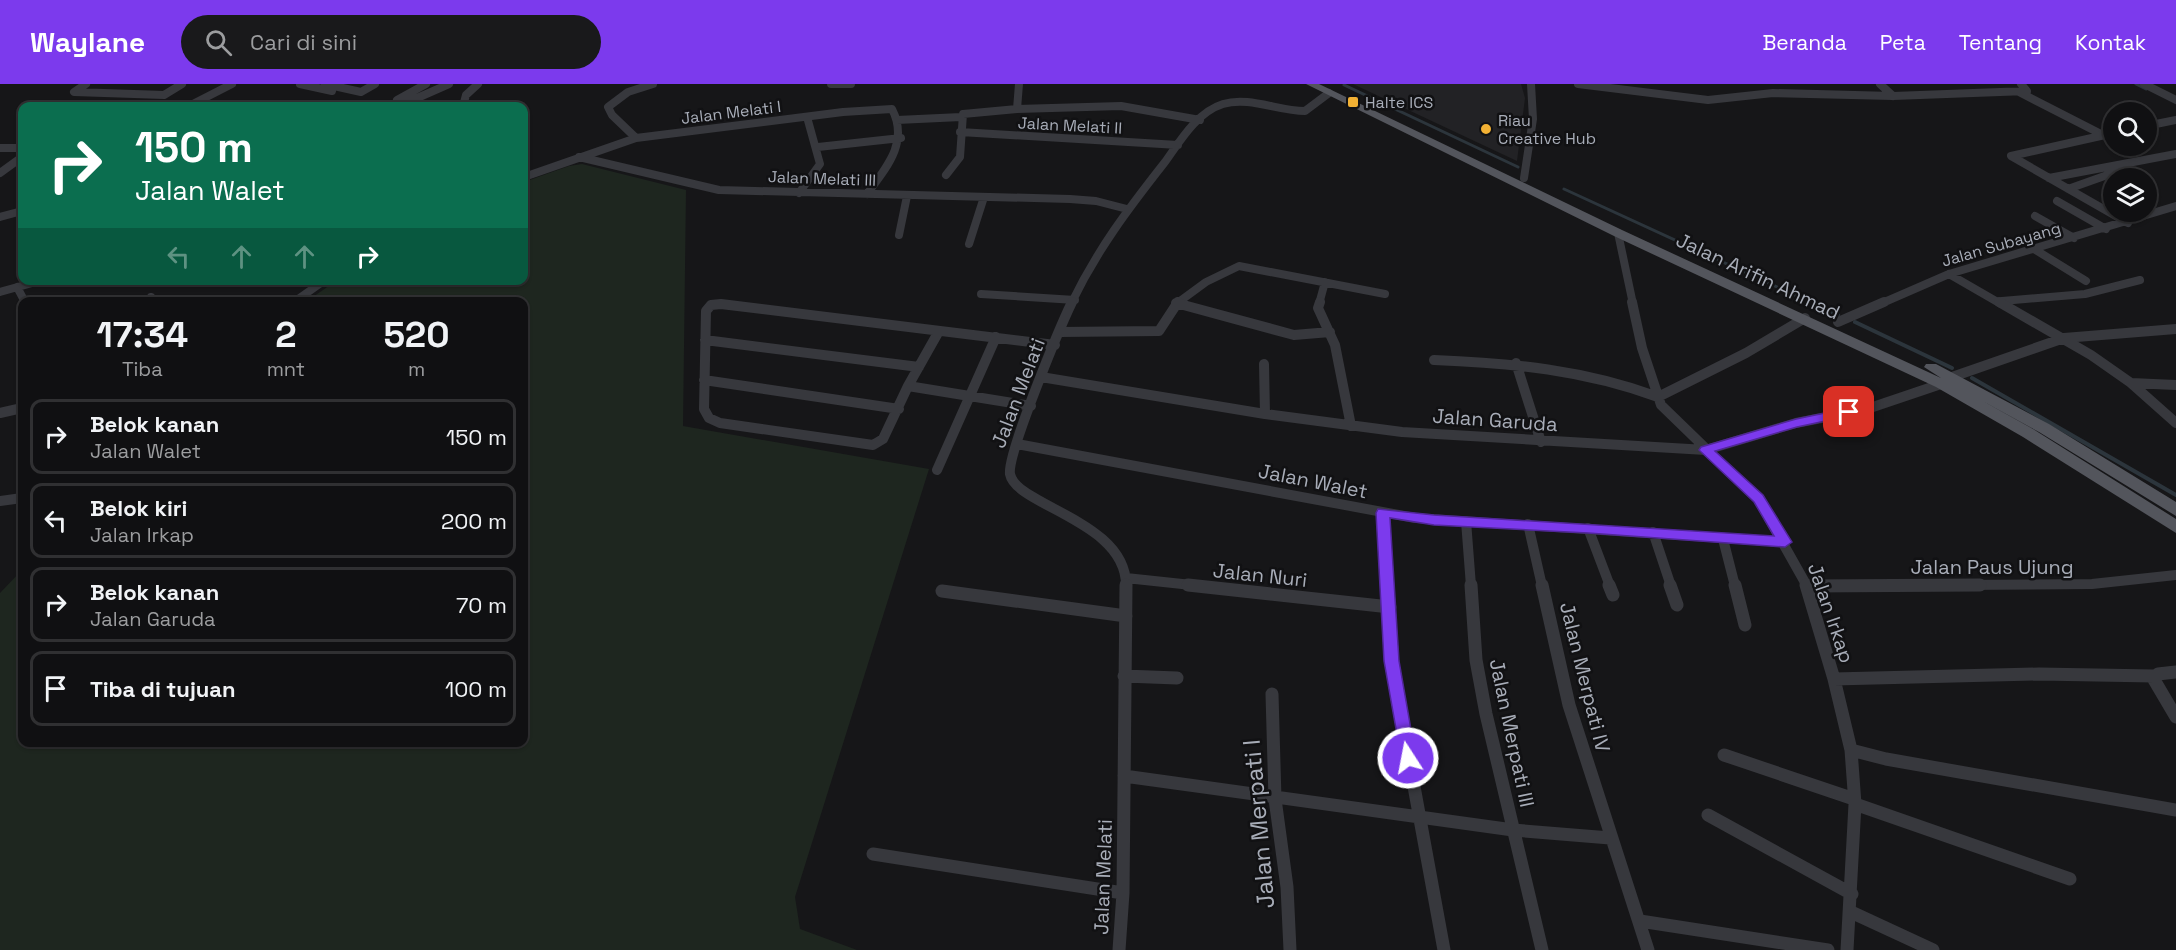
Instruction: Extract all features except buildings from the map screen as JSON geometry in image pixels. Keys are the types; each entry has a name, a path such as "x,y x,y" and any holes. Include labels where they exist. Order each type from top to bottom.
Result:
{"main road":[{"name":"Jalan Arifin Ahmad","path":"1311,84 1330,89 1524,178 1593,215 1618,233 1946,380 2176,527"},
{"name":"Jalan Arifin Ahmad","path":"1330,89 1593,215 1838,322 2052,433 2176,510"}],"street":[{"path":"86,84 74,92 164,95 182,84"},
{"path":"119,94 135,84"},
{"path":"197,102 232,84"},
{"path":"300,84 361,92 375,84"},
{"path":"426,84 396,100 415,99 449,84"},
{"path":"464,102 466,95 478,84"},
{"path":"636,138 612,115 608,107 628,92 653,84"},
{"path":"831,84 851,84"},
{"path":"1017,109 1019,84"},
{"path":"1524,178 1529,133 1536,104 1531,84"},
{"path":"1578,84 1704,100 1773,93 1893,96 2027,90 2021,84"},
{"path":"1763,84 1773,93"},
{"path":"1801,84 1812,93"},
{"path":"1837,84 1848,94"},
{"path":"1880,84 1893,96"},
{"path":"2144,84 2176,100"},
{"name":"Jalan Melati","path":"1119,950 1123,893 1126,578 1118,555 1102,539 1016,486 1009,471 1041,377 1096,254 1127,209 1178,145 1200,120 1220,105 1233,102 1307,111 1330,89"},
{"path":"2018,92 2103,135"},
{"path":"867,194 894,157 901,138 897,120 961,117 971,112 1017,109 1114,106 1200,120"},
{"name":"Jalan Melati I","path":"579,157 636,138 807,117 887,108 893,110 897,120"},
{"path":"799,193 819,168 818,147 807,117"},
{"path":"946,175 960,158 961,117"},
{"path":"2157,124 2176,120"},
{"name":"Jalan Melati II","path":"960,132 1178,145"},
{"path":"2103,135 2011,155 2016,161 2128,223"},
{"path":"818,147 901,138"},
{"path":"0,147 18,148"},
{"path":"2049,178 2176,154"},
{"path":"528,176 579,157"},
{"name":"Jalan Melati III","path":"579,157 712,189 1087,200 1127,209"},
{"path":"0,173 18,160"},
{"path":"2068,189 2152,160"},
{"path":"899,235 907,196"},
{"path":"969,244 984,197"},
{"path":"2057,201 2106,229"},
{"name":"Jalan Subayang","path":"1838,322 1949,274 2128,223 2176,206"},
{"path":"0,217 18,212"},
{"path":"2035,216 2074,238"},
{"name":"Jalan Irkap","path":"1618,233 1642,348 1665,411 1758,499 1785,542 1808,586 1851,750 1855,802 1852,894 1847,950"},
{"path":"2034,249 2086,281"},
{"path":"1060,332 1156,332 1164,328 1176,303 1217,276 1239,266 1385,294"},
{"path":"1949,274 2064,338 2131,384 2176,423"},
{"path":"2001,302 2085,294 2140,280"},
{"path":"1325,282 1318,308 1329,332 1338,361 1351,426"},
{"path":"0,292 25,285"},
{"path":"301,297 318,285"},
{"path":"17,287 23,297"},
{"path":"981,294 1075,300"},
{"path":"1176,303 1294,335 1329,332"},
{"path":"939,331 908,386 883,439 873,445 728,425 714,421 705,413 706,311 711,305 721,304 1055,345"},
{"path":"1434,360 1516,363 1588,374 1658,397 1746,353 1805,318"},
{"name":"Jalan Garuda","path":"1041,377 1351,426 1541,442 1706,450 1796,423 1867,409 2064,338 2176,329"},
{"path":"937,470 972,396 996,337"},
{"path":"705,340 919,367"},
{"path":"1516,363 1541,442"},
{"path":"1264,364 1265,414"},
{"path":"704,380 899,409"},
{"path":"2131,384 2176,384"},
{"path":"908,386 1031,406"},
{"path":"0,413 18,409"},
{"name":"Jalan Walet","path":"1017,444 1424,519 1785,542"},
{"path":"0,501 18,499"},
{"path":"1383,513 1390,606 1391,661 1444,950"},
{"name":"Jalan Merpati III","path":"1466,521 1476,660 1542,950"},
{"name":"Jalan Merpati IV","path":"1528,524 1569,705 1648,950"},
{"path":"1588,528 1613,595"},
{"path":"1653,532 1677,605"},
{"path":"1723,539 1745,625"},
{"name":"Jalan Paus Ujung","path":"1808,586 2092,584 2176,575"},
{"name":"Jalan Nuri","path":"1126,578 1390,606"},
{"path":"942,591 1126,616"},
{"path":"1834,679 2039,674 2154,676 2176,672"},
{"path":"1124,676 1177,678"},
{"path":"2154,676 2154,682 2176,717"},
{"name":"Jalan Merpati I","path":"1272,694 1275,799 1287,887 1290,950"},
{"path":"1851,750 1886,759 2176,810"},
{"path":"1724,755 2070,879"},
{"path":"1124,776 1275,799 1513,830 1610,838"},
{"path":"1708,814 1852,894"},
{"path":"873,854 1123,893"},
{"path":"1851,912 1933,950"},
{"path":"1640,921 1828,950"}],"shaded area":[{"name":"Riau Creative Hub","path":"1353,84 1521,84 1525,98 1517,161"},
{"path":"582,164 686,190 683,426 929,469 795,897 800,929 857,950 0,950 0,593 18,574 18,747 528,747 528,297 313,297 330,285 528,285 528,181 569,166"}],"waterway":[{"path":"2136,84 2146,89"},
{"path":"1344,85 1518,167"},
{"path":"1564,189 1814,304"},
{"path":"1810,302 1838,315"},
{"path":"1855,322 1952,368"},
{"path":"1972,378 2176,495"}],"place":[{"name":"Halte ICS","path":"1353,102"},
{"name":"Riau Creative Hub","path":"1486,129"}],"route":[{"path":"1408,758 1391,661 1390,606 1383,513 1434,520 1785,542 1768,513 1746,484 1706,450 1796,423 1849,412"}]}
